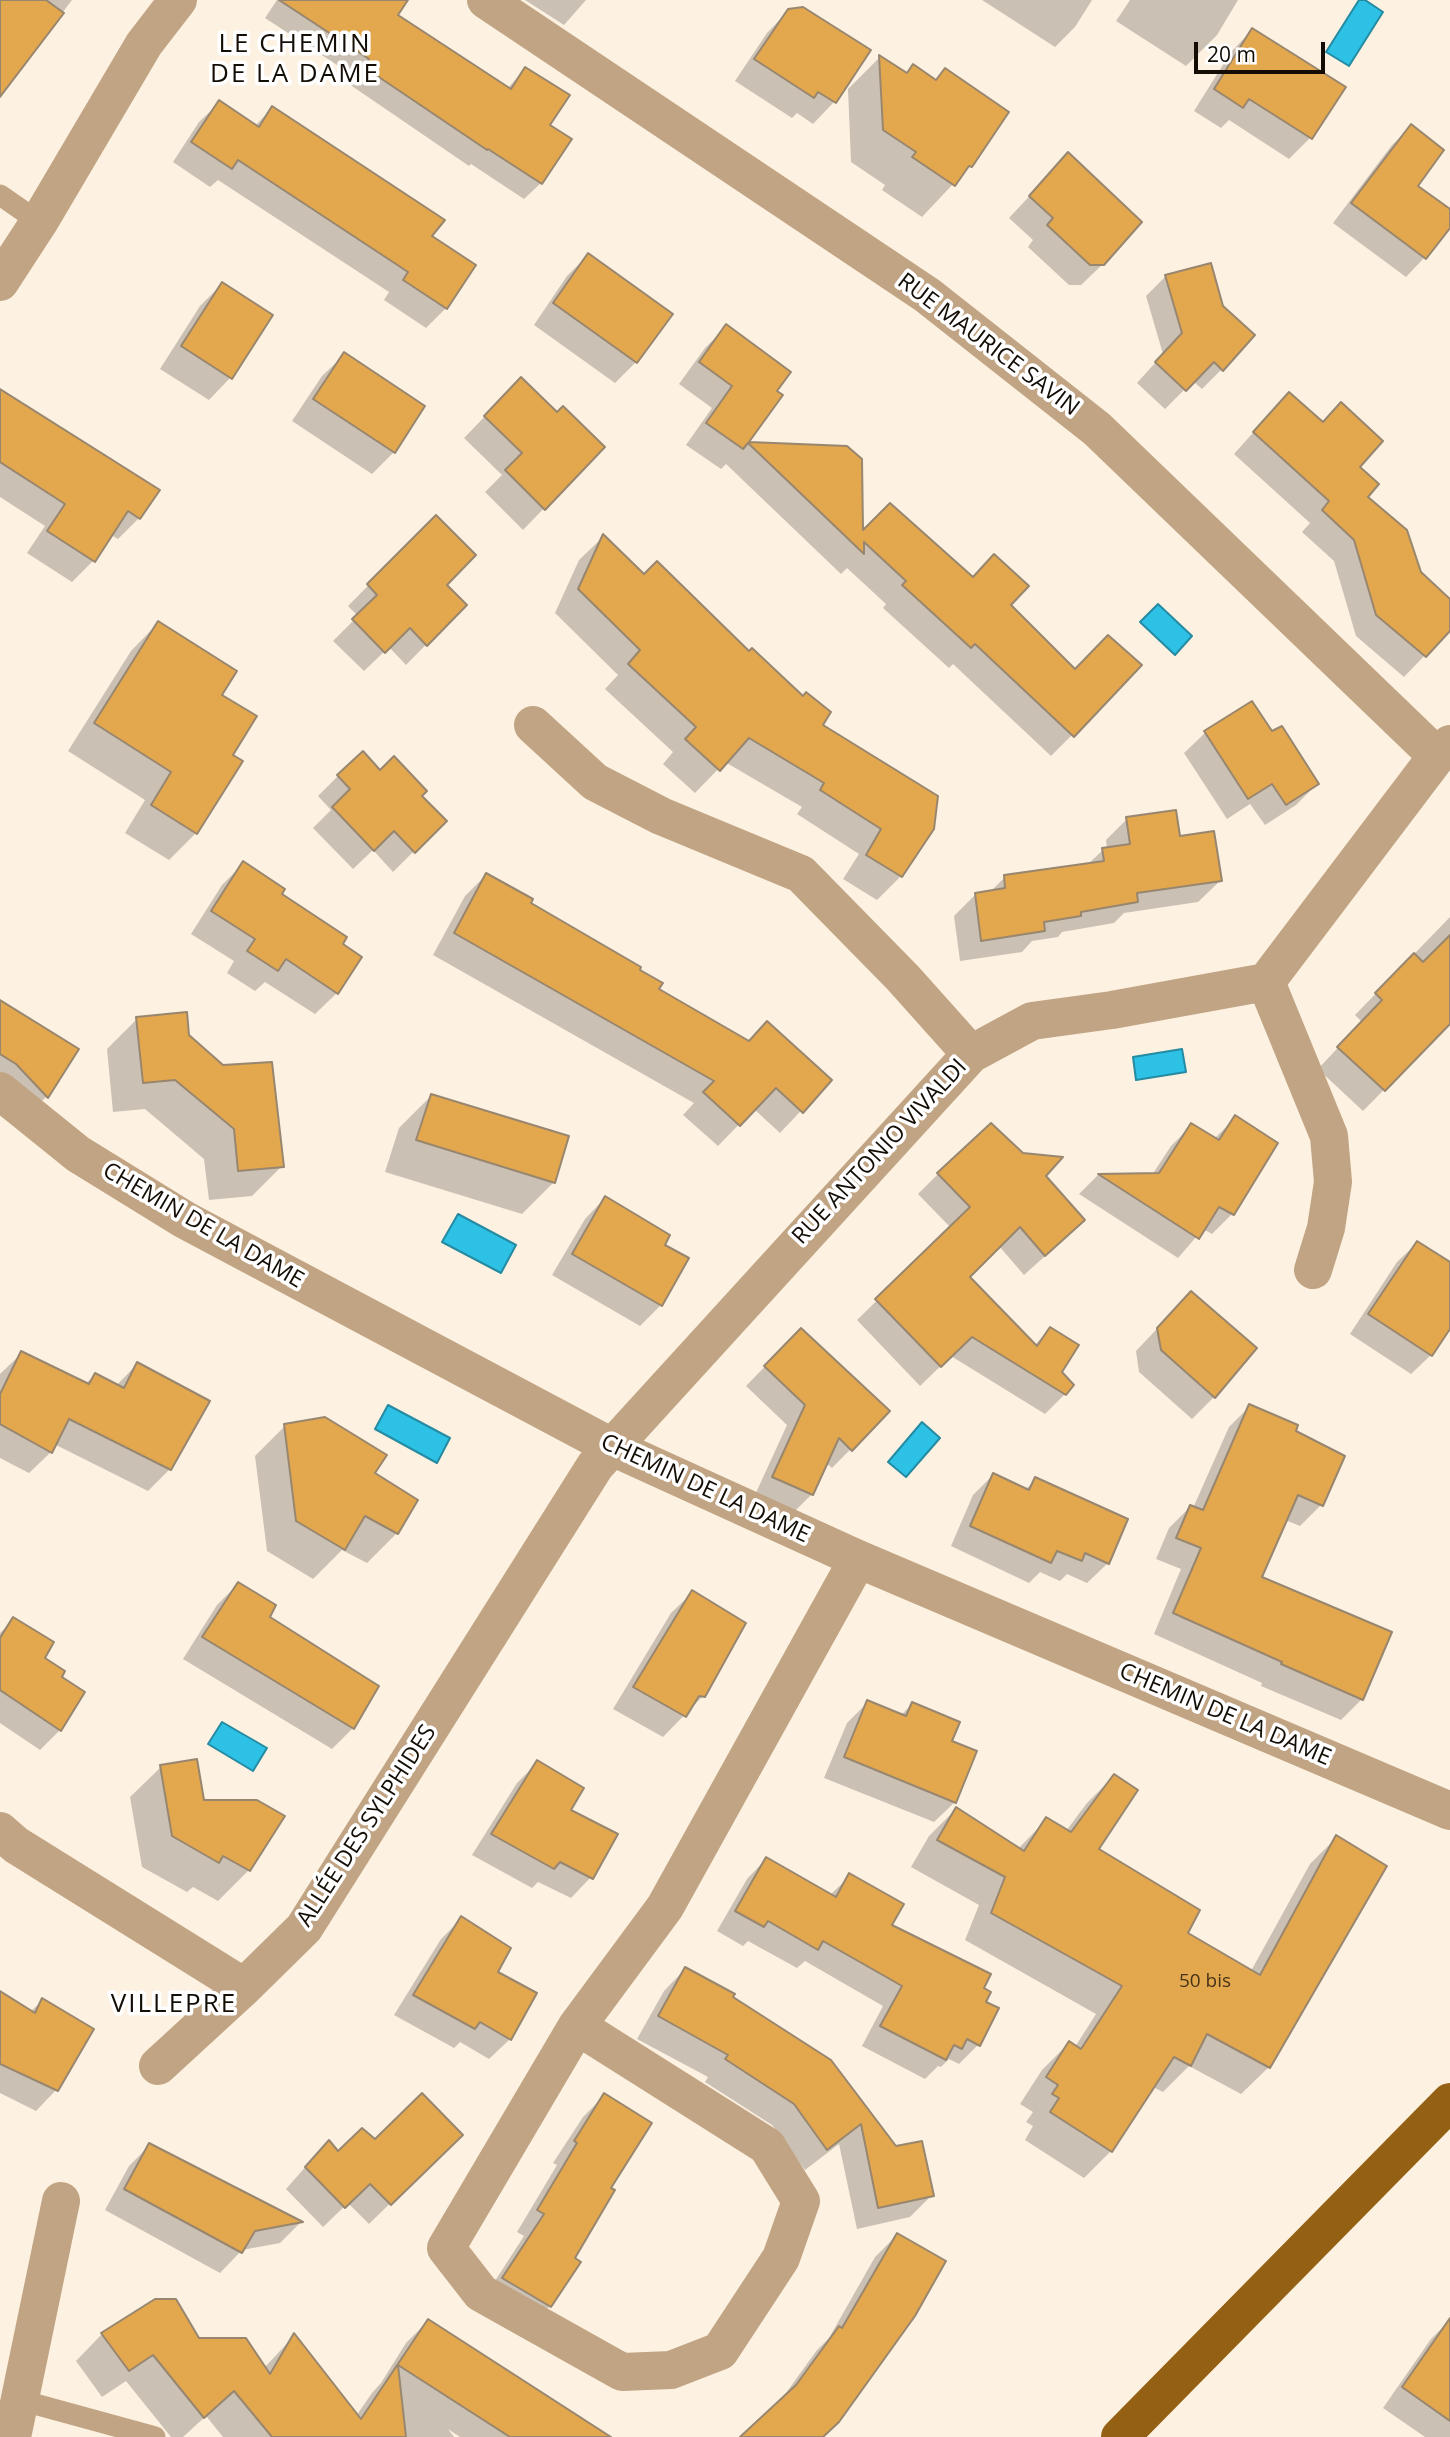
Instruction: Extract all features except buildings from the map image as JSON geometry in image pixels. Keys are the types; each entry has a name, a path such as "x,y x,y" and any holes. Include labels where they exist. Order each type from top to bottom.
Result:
{"main road":[{"path":"1120,2437 1450,2102"}],"street":[{"path":"0,282 39,222 144,44 178,0"},
{"name":"RUE MAURICE SAVIN","path":"486,0 927,295 1087,420 1443,750"},
{"path":"533,725 595,782 661,816 801,874 904,978 971,1054"},
{"path":"1313,1270 1326,1228 1333,1182 1329,1136 1266,982 1443,750"},
{"name":"RUE ANTONIO VIVALDI","path":"612,1447 971,1054 1032,1021 1112,1010 1266,982"},
{"name":"CHEMIN DE LA DAME","path":"0,1091 78,1154 185,1220 612,1447 858,1559 1450,1811"},
{"name":"ALLÉE DES SYLPHIDES","path":"158,2066 304,1927 587,1478 612,1447"},
{"path":"577,2026 766,2146 802,2201 781,2258 720,2351 671,2370 622,2372 481,2293 446,2248 577,2026 665,1908 858,1559"},
{"path":"0,1831 16,1845 244,1987"},
{"path":"12,2437 61,2201"}],"lane":[{"path":"0,195 39,222"},
{"path":"20,2400 155,2437"}],"water":[{"path":"1359,0 1365,0 1383,12 1349,66 1326,52"},
{"path":"1158,604 1192,636 1175,655 1140,622"},
{"path":"1182,1049 1186,1072 1136,1080 1133,1057"},
{"path":"458,1214 516,1245 501,1273 442,1242"},
{"path":"388,1405 450,1438 437,1463 375,1429"},
{"path":"922,1422 940,1438 906,1477 888,1462"},
{"path":"222,1722 267,1748 253,1771 208,1744"}],"district":[{"name":"LE CHEMIN DE LA DAME","path":"295,60"},
{"name":"VILLEPRE","path":"174,2005"}]}
